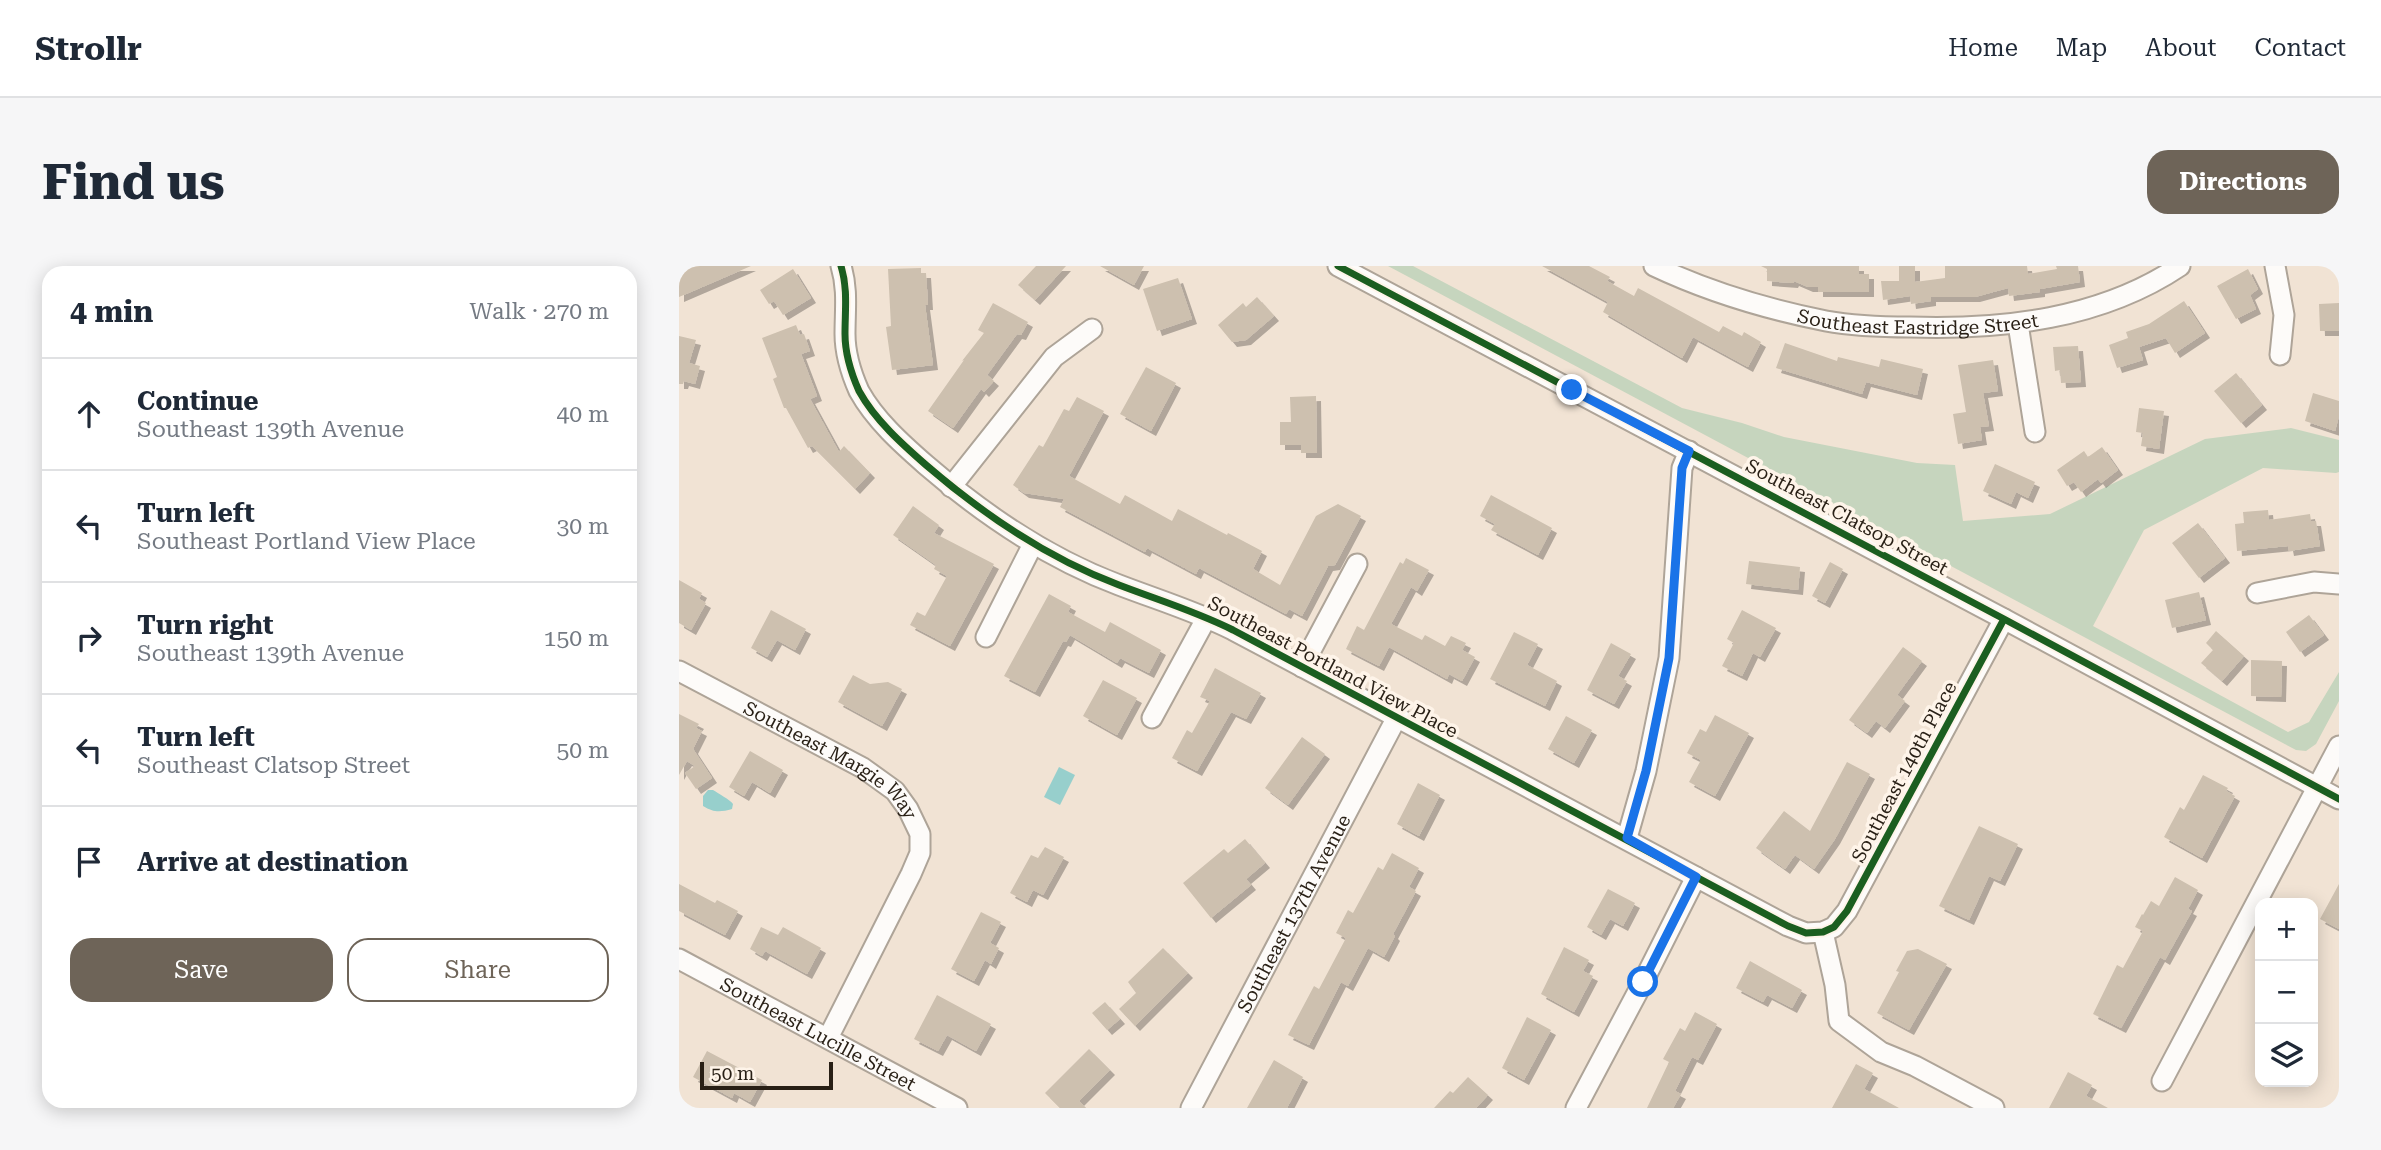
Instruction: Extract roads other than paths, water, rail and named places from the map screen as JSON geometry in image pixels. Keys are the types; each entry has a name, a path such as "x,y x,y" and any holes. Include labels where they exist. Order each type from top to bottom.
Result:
{"street":[{"name":"Southeast Portland View Place","path":"841,266 845,280 845,335 849,364 860,391 877,417 902,444 991,517 1033,544 1120,586 1207,617 1788,926 1806,933 1823,932"},
{"name":"Southeast Eastridge Street","path":"1654,266 1715,292 1772,309 1829,321 1885,327 1950,328 2018,324 2108,303 2131,294 2180,266"},
{"path":"2275,266 2284,315 2280,355"},
{"name":"Southeast Clatsop Street","path":"1342,267 2339,799"},
{"path":"2018,324 2035,432"},
{"path":"951,486 1054,357 1091,329"},
{"path":"1627,838 1646,771 1669,658 1682,468 1689,451"},
{"path":"986,637 1033,544"},
{"path":"1302,667 1357,564"},
{"path":"2257,593 2314,582 2339,584"},
{"path":"1152,718 1207,617"},
{"name":"Southeast 140th Place","path":"1823,932 1833,927 1847,911 2004,619"},
{"name":"Southeast Margie Way","path":"679,671 863,768 895,791 908,809 920,834 920,853 911,874 828,1038"},
{"name":"Southeast 137th Avenue","path":"1191,1108 1397,717"},
{"path":"2162,1080 2339,746"},
{"path":"1576,1108 1696,877"},
{"path":"1823,932 1835,985 1839,1021 1881,1052 1915,1066 1994,1108"},
{"name":"Southeast Lucille Street","path":"679,958 957,1108"}],"water":[{"path":"1059,767 1075,775 1060,805 1044,797"},
{"path":"708,790 713,790 733,804 732,809 717,811 703,806 703,796"}]}
